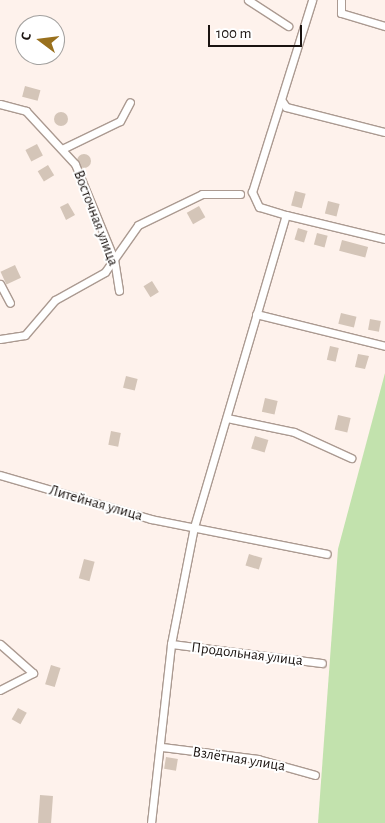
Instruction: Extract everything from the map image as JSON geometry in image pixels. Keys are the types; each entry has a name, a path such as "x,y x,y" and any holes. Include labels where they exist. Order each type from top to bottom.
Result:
{"street":[{"path":"248,0 288,26"},
{"path":"312,0 252,192 259,206 286,215 385,239"},
{"path":"340,0 341,13 385,26"},
{"path":"282,101 286,107 385,132"},
{"path":"62,149 120,121 130,102"},
{"name":"Восточная улица","path":"0,104 26,111 75,164 114,259 119,291"},
{"path":"0,339 25,334 55,300 105,272 138,225 202,194 240,194"},
{"path":"151,823 162,747 172,644 194,527 286,215"},
{"path":"0,284 10,303"},
{"path":"256,314 385,346"},
{"path":"227,418 294,432 351,458"},
{"name":"Литейная улица","path":"0,475 194,527 327,554"},
{"path":"0,644 33,673 0,690"},
{"name":"Продольная улица","path":"172,644 322,663"},
{"name":"Взлётная улица","path":"162,747 258,759 315,774"}],"green space":[{"path":"385,373 385,823 318,823 338,549"}],"building":[{"path":"25,86 40,90 38,101 22,97"},
{"path":"58,112 64,112 68,119 64,126 58,126 54,122 54,116"},
{"path":"37,144 43,156 31,161 25,150"},
{"path":"84,154 89,156 91,161 89,166 84,168 79,166 77,161 79,156"},
{"path":"48,165 54,175 44,181 38,171"},
{"path":"295,191 306,194 302,208 291,205"},
{"path":"328,201 340,204 336,217 325,214"},
{"path":"68,203 75,215 66,220 60,207"},
{"path":"199,206 205,217 193,224 187,213"},
{"path":"298,228 308,231 304,242 294,239"},
{"path":"317,233 328,236 325,247 314,245"},
{"path":"342,240 368,247 365,258 339,251"},
{"path":"15,265 21,278 6,284 0,272"},
{"path":"152,281 159,292 150,297 144,286"},
{"path":"341,313 357,317 354,328 338,324"},
{"path":"370,319 381,321 379,332 368,330"},
{"path":"330,346 339,348 336,362 327,360"},
{"path":"358,354 369,356 365,369 355,367"},
{"path":"126,376 138,379 135,391 123,388"},
{"path":"265,398 278,401 275,415 262,412"},
{"path":"338,415 351,418 347,433 335,430"},
{"path":"111,431 121,433 118,447 108,445"},
{"path":"255,436 268,440 265,453 251,448"},
{"path":"249,554 262,558 259,570 245,565"},
{"path":"84,559 95,562 89,581 79,578"},
{"path":"51,665 61,668 55,687 45,684"},
{"path":"18,708 27,713 20,724 12,719"},
{"path":"166,757 178,759 176,771 164,769"},
{"path":"40,795 53,796 51,823 38,823"}]}
